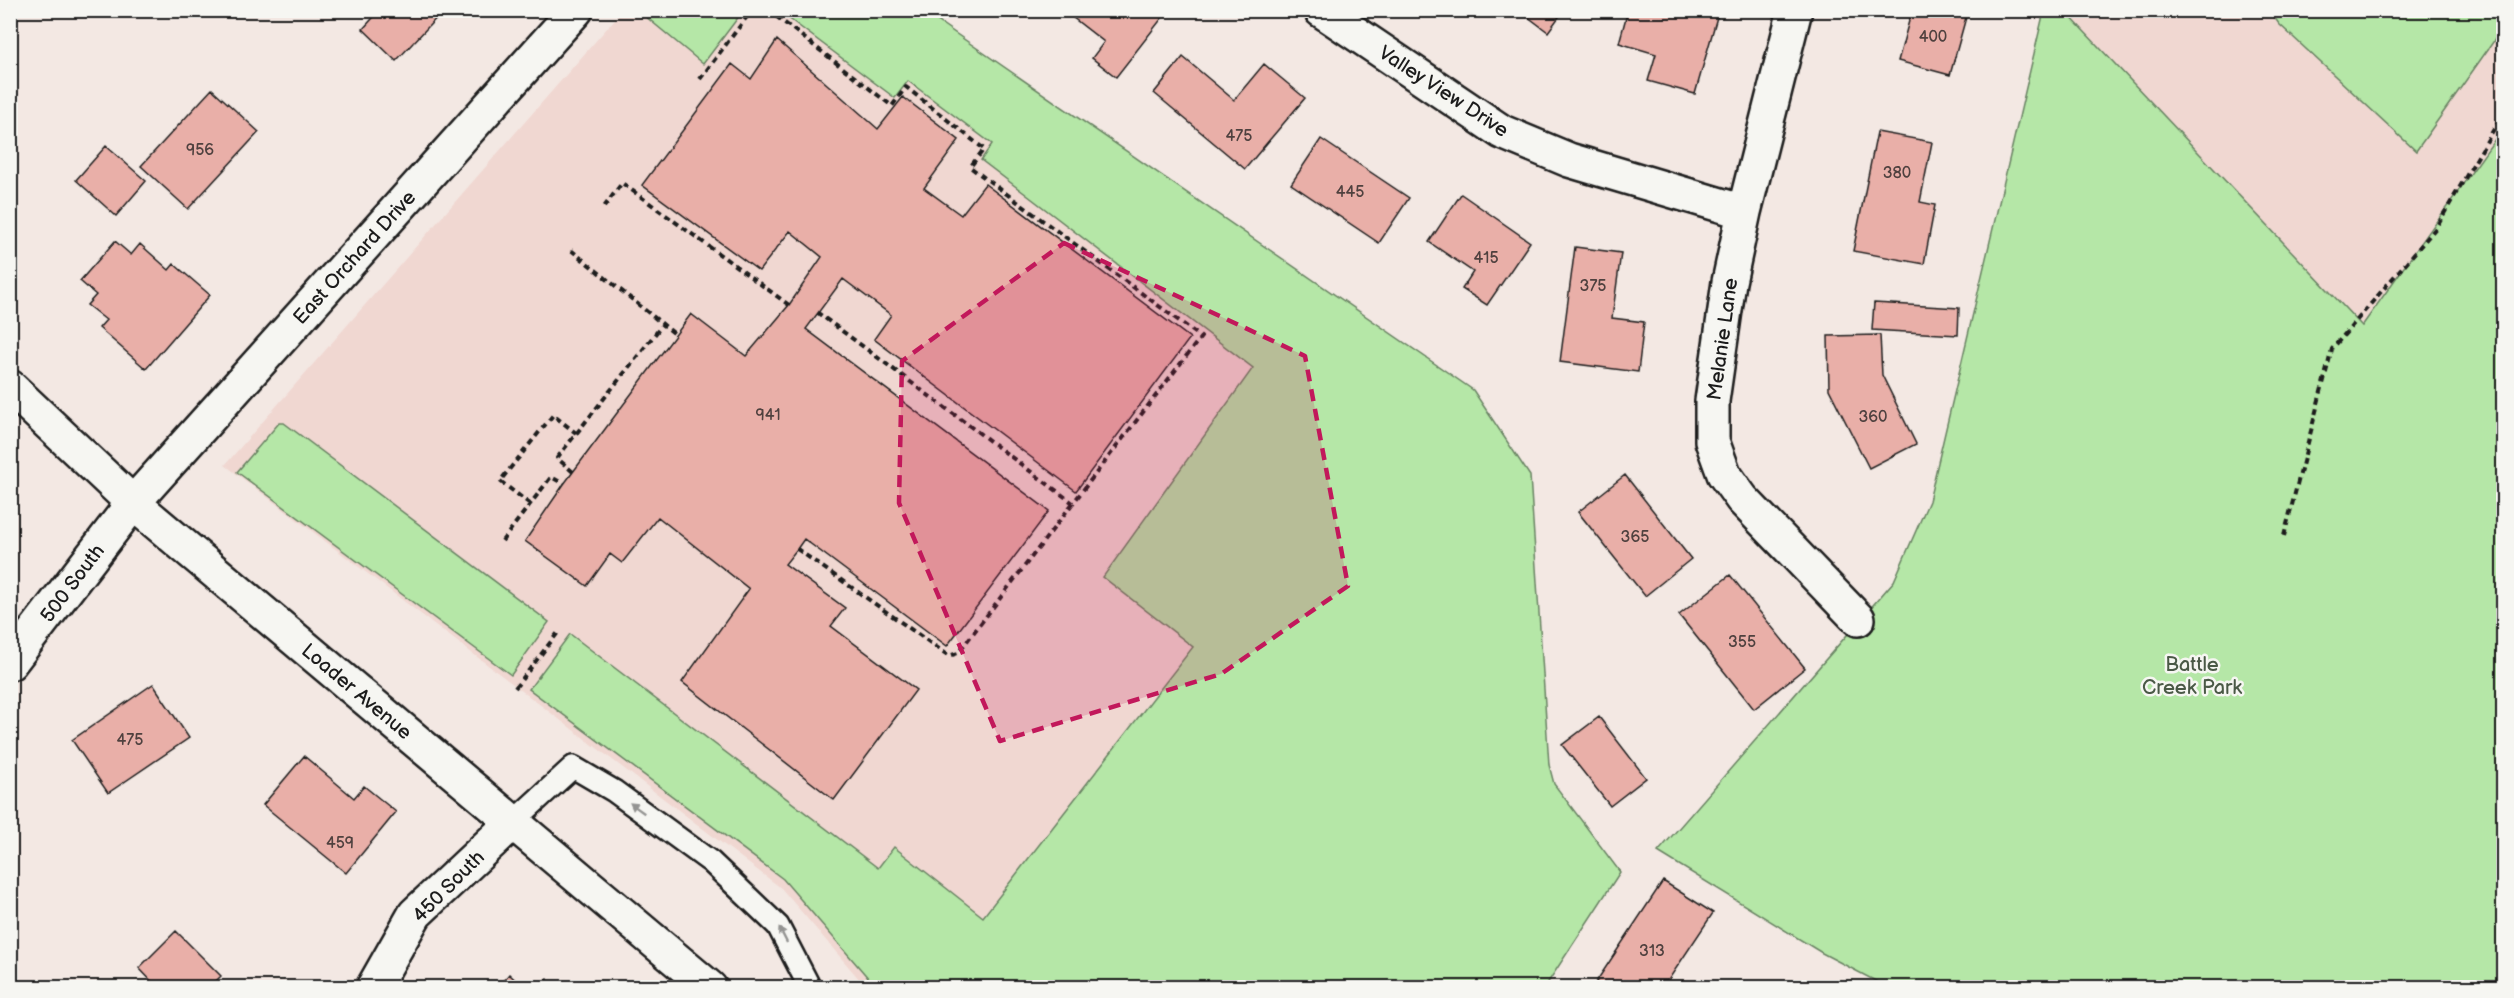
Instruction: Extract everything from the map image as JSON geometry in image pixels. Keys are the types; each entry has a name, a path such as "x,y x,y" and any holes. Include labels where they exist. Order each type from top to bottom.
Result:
{"street":[{"name":"East Orchard Drive","path":"133,502 576,10"},
{"name":"Valley View Drive","path":"1321,10 1502,132 1569,160 1744,212"},
{"name":"Melanie Lane","path":"1795,10 1744,212 1729,282 1712,401 1712,441 1724,474 1742,499 1858,619"},
{"name":"Loader Avenue","path":"10,387 133,502 710,987"},
{"name":"500 South","path":"10,663 133,502"},
{"name":"450 South","path":"373,987 415,914 513,822"}],"lane":[{"path":"513,822 573,767 614,791 719,870 778,926 810,987"}],"path":[{"path":"700,79 752,10"},
{"path":"768,10 892,106 906,87 984,149 970,167 1201,337 958,653 949,656 796,549"},
{"path":"2284,536 2332,349 2435,229 2504,112"},
{"path":"604,207 622,183 789,305"},
{"path":"571,250 676,335"},
{"path":"818,313 1073,503"},
{"path":"573,472 556,458 663,324"},
{"path":"530,504 500,481 553,415 577,433"},
{"path":"502,541 551,477 564,484"},
{"path":"515,688 560,630"}],"highlighted area":[{"path":"1064,243 1305,356 1348,586 1221,674 1000,741 899,503 902,361"}],"shaded area":[{"path":"622,11 923,11 1473,390 1533,987 866,987 781,888 225,465"},
{"path":"2065,11 2503,11 2503,139 2498,135 2363,327"}],"green space":[{"path":"639,11 743,11 703,64"},
{"path":"779,11 923,11 1473,390 1530,476 1549,765 1554,784 1620,872 1545,987 876,987 783,879 529,689 570,634 878,868 894,847 983,917 1193,647 1103,577 1253,368 981,160 992,144 908,81 895,98"},
{"name":"Battle Creek Park","path":"2044,11 2065,11 2362,326 2498,135 2503,139 2503,987 1887,987 1822,953 1658,852 1894,581 1929,501"},
{"path":"2270,11 2503,11 2503,28 2416,151 2279,24"},
{"path":"279,423 284,423 549,622 511,675 237,472"}],"building":[{"path":"380,10 444,10 396,61 363,29"},
{"path":"1063,10 1162,10 1166,13 1116,77 1092,58 1104,42"},
{"path":"1519,10 1564,10 1548,32"},
{"path":"1628,10 1719,10 1695,94 1648,81 1656,54 1619,43"},
{"path":"1912,10 1968,10 1950,75 1898,61"},
{"path":"777,40 878,129 903,97 959,140 924,188 961,215 985,184 1190,338 1076,491 874,339 891,315 843,279 806,329 1049,511 947,646 804,539 785,564 845,608 831,626 916,690 834,800 682,682 749,589 658,517 622,563 610,554 587,586 525,541 564,484 691,314 746,356 789,305 822,257 790,231 759,271 642,185 732,64 751,79"},
{"path":"1183,57 1234,100 1264,64 1305,98 1245,169 1154,93"},
{"path":"212,89 259,132 188,209 141,166"},
{"path":"1877,132 1932,142 1920,202 1935,205 1924,264 1853,251"},
{"path":"1321,139 1409,198 1379,243 1291,184"},
{"path":"106,146 146,181 116,216 76,180"},
{"path":"1461,194 1530,242 1487,305 1462,289 1473,272 1429,242"},
{"path":"115,241 131,255 140,244 169,270 174,264 210,295 146,369 99,328 106,320 87,305 96,295 80,281"},
{"path":"1575,247 1621,253 1612,318 1644,322 1638,372 1560,362"},
{"path":"1874,303 1959,308 1958,335 1872,330"},
{"path":"1880,335 1882,375 1916,444 1869,468 1829,389 1828,336"},
{"path":"1625,475 1691,559 1645,596 1578,512"},
{"path":"1730,575 1805,668 1754,709 1679,615"},
{"path":"153,684 189,738 108,793 72,740"},
{"path":"1599,717 1646,778 1610,806 1562,745"},
{"path":"304,756 354,798 364,786 396,812 346,873 263,805"},
{"path":"1663,881 1713,913 1663,988 1592,988"},
{"path":"176,931 221,976 209,988 158,988 139,968"},
{"path":"509,974 524,988 497,988"},
{"path":"547,979 556,988 539,988"}]}
